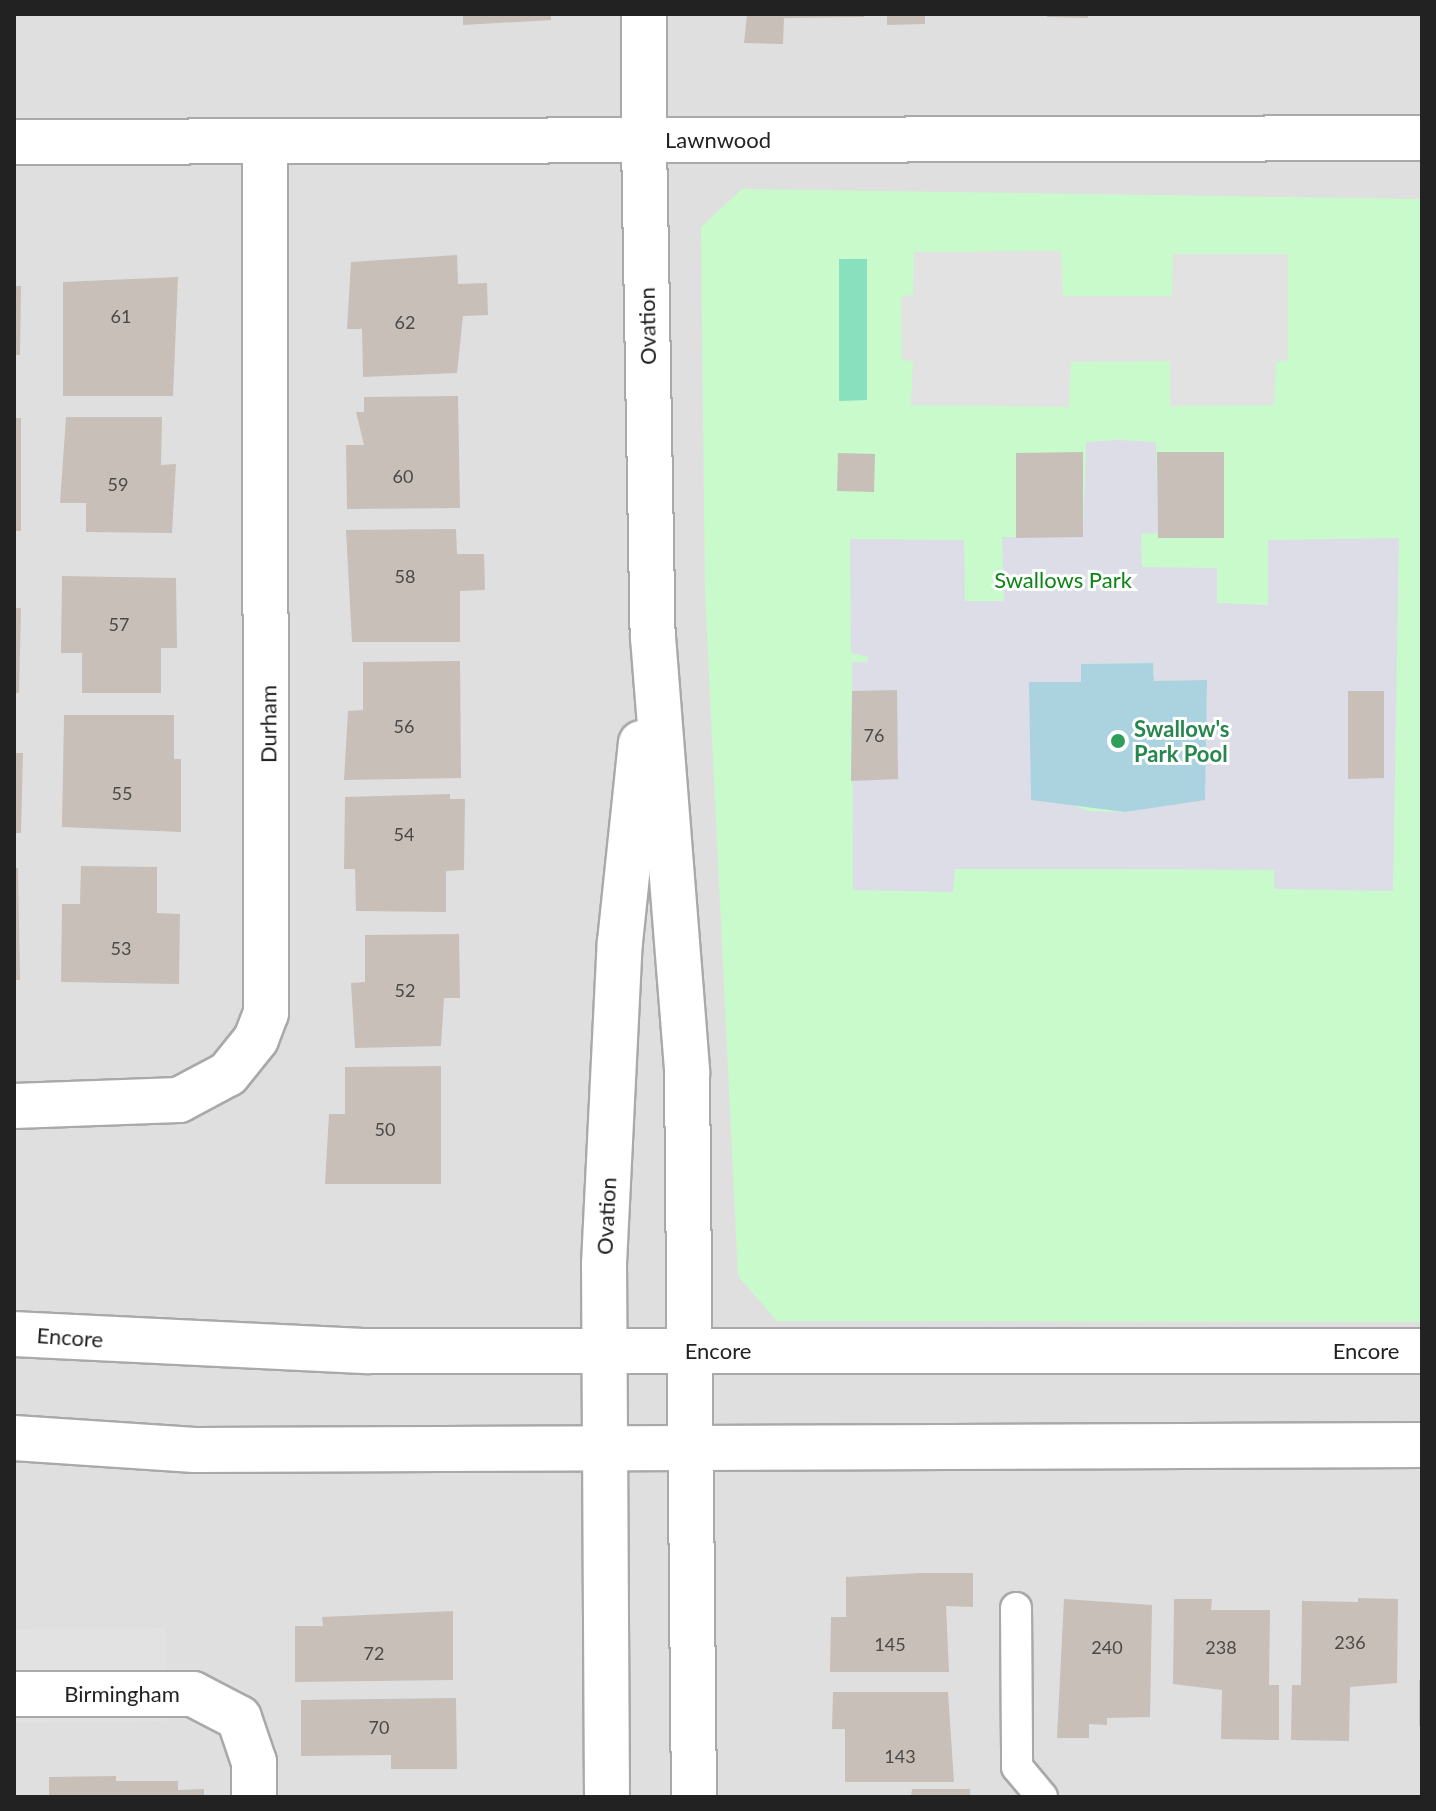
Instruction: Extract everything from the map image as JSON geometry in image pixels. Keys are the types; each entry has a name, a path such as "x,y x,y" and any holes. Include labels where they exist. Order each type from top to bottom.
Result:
{"street":[{"name":"Ovation","path":"644,14 653,637 687,1073 694,1797"},
{"name":"Lawnwood","path":"14,142 1422,138"},
{"name":"Durham","path":"14,1106 179,1100 228,1074 256,1039 266,1013 265,141"},
{"name":"Ovation","path":"607,1797 604,1264 620,942 653,637"},
{"name":"Encore","path":"14,1334 367,1351 1422,1351"},
{"path":"14,1438 195,1450 1422,1445"},
{"name":"Birmingham","path":"14,1694 193,1694 239,1718 254,1762 254,1797"}],"lane":[{"path":"1016,1608 1017,1767 1042,1797"}],"shaded area":[{"path":"14,14 1422,14 1422,1797 14,1797"},
{"path":"1061,251 1063,296 1172,296 1173,254 1288,254 1288,360 1276,362 1274,405 1170,406 1170,361 1071,362 1069,407 911,405 913,361 902,360 901,296 913,295 914,252"},
{"path":"1086,442 1156,442 1158,533 1141,534 1142,567 1217,568 1217,603 1268,605 1268,540 1399,538 1393,891 1274,889 1274,870 1125,869 955,869 953,892 853,890 852,662 868,662 868,657 851,653 850,539 964,540 965,601 1004,601 1002,537 1083,537","holes":["1153,663 1163,804 1125,812 1088,811 1064,802 1031,800 1030,682 1081,682 1082,664"]},
{"path":"166,1628 167,1721 14,1723 14,1629"}],"green space":[{"name":"Swallows Park","path":"742,189 1422,199 1422,1322 777,1321 738,1276 705,592 701,227"},
{"path":"839,259 867,259 867,400 839,401"}],"water":[{"name":"Swallow's Park Pool","path":"1153,663 1154,681 1207,680 1205,800 1125,812 1031,800 1029,682 1081,682 1081,664"}],"building":[{"path":"463,14 551,14 551,20 463,25"},
{"path":"747,14 864,14 864,17 784,18 783,44 744,43"},
{"path":"887,14 925,14 925,24 887,25"},
{"path":"1047,14 1088,14 1088,18 1047,17"},
{"path":"457,255 458,284 487,283 488,315 463,316 457,373 363,377 362,329 347,329 351,262"},
{"path":"178,277 173,396 63,396 63,282"},
{"path":"14,286 21,286 20,355 14,355"},
{"path":"458,396 460,508 347,509 346,445 364,445 356,412 364,412 364,397"},
{"path":"66,417 162,417 161,465 176,464 172,533 86,532 86,503 60,503"},
{"path":"14,418 21,418 21,531 14,531"},
{"path":"1083,452 1083,537 1016,538 1016,453"},
{"path":"1157,452 1224,452 1224,538 1158,538"},
{"path":"838,453 875,454 874,492 837,491"},
{"path":"456,529 457,554 484,554 485,590 460,591 460,642 352,642 346,530"},
{"path":"62,576 176,578 177,648 161,648 161,693 82,693 82,653 61,653"},
{"path":"14,608 21,608 19,693 14,693"},
{"path":"460,661 461,778 344,780 348,711 363,710 363,662"},
{"path":"897,690 898,779 851,781 852,691"},
{"path":"1348,691 1384,691 1384,778 1348,779"},
{"path":"64,715 174,715 174,759 181,759 181,832 62,827"},
{"path":"14,753 23,753 21,833 14,833"},
{"path":"450,794 450,799 465,799 464,870 446,871 446,912 356,911 355,869 344,869 345,797"},
{"path":"81,866 157,867 157,913 180,914 179,984 61,982 62,904 80,904"},
{"path":"14,868 18,868 20,980 14,980"},
{"path":"459,934 460,998 444,998 441,1046 355,1048 351,983 365,982 365,935"},
{"path":"441,1066 441,1184 325,1184 329,1114 345,1114 345,1067"},
{"path":"973,1573 973,1607 946,1606 949,1672 830,1672 831,1617 846,1617 846,1577"},
{"path":"1358,1598 1398,1599 1397,1683 1350,1687 1349,1741 1291,1740 1292,1685 1301,1685 1302,1601 1358,1602"},
{"path":"1064,1599 1152,1605 1150,1717 1107,1718 1107,1725 1089,1724 1089,1738 1057,1738"},
{"path":"1174,1599 1212,1599 1211,1610 1270,1610 1269,1685 1279,1685 1279,1740 1221,1739 1222,1690 1173,1684"},
{"path":"453,1611 453,1680 295,1682 295,1626 323,1626 322,1617"},
{"path":"1419,1680 1422,1680 1422,1727 1419,1726"},
{"path":"833,1692 948,1692 954,1782 845,1782 845,1729 832,1729"},
{"path":"456,1698 457,1769 391,1769 391,1755 301,1756 301,1700"},
{"path":"116,1776 116,1781 178,1781 178,1790 204,1789 204,1797 49,1797 49,1777"},
{"path":"912,1789 970,1789 970,1797 911,1797"}],"place":[{"name":"Swallow's Park Pool","path":"1118,741"}]}
